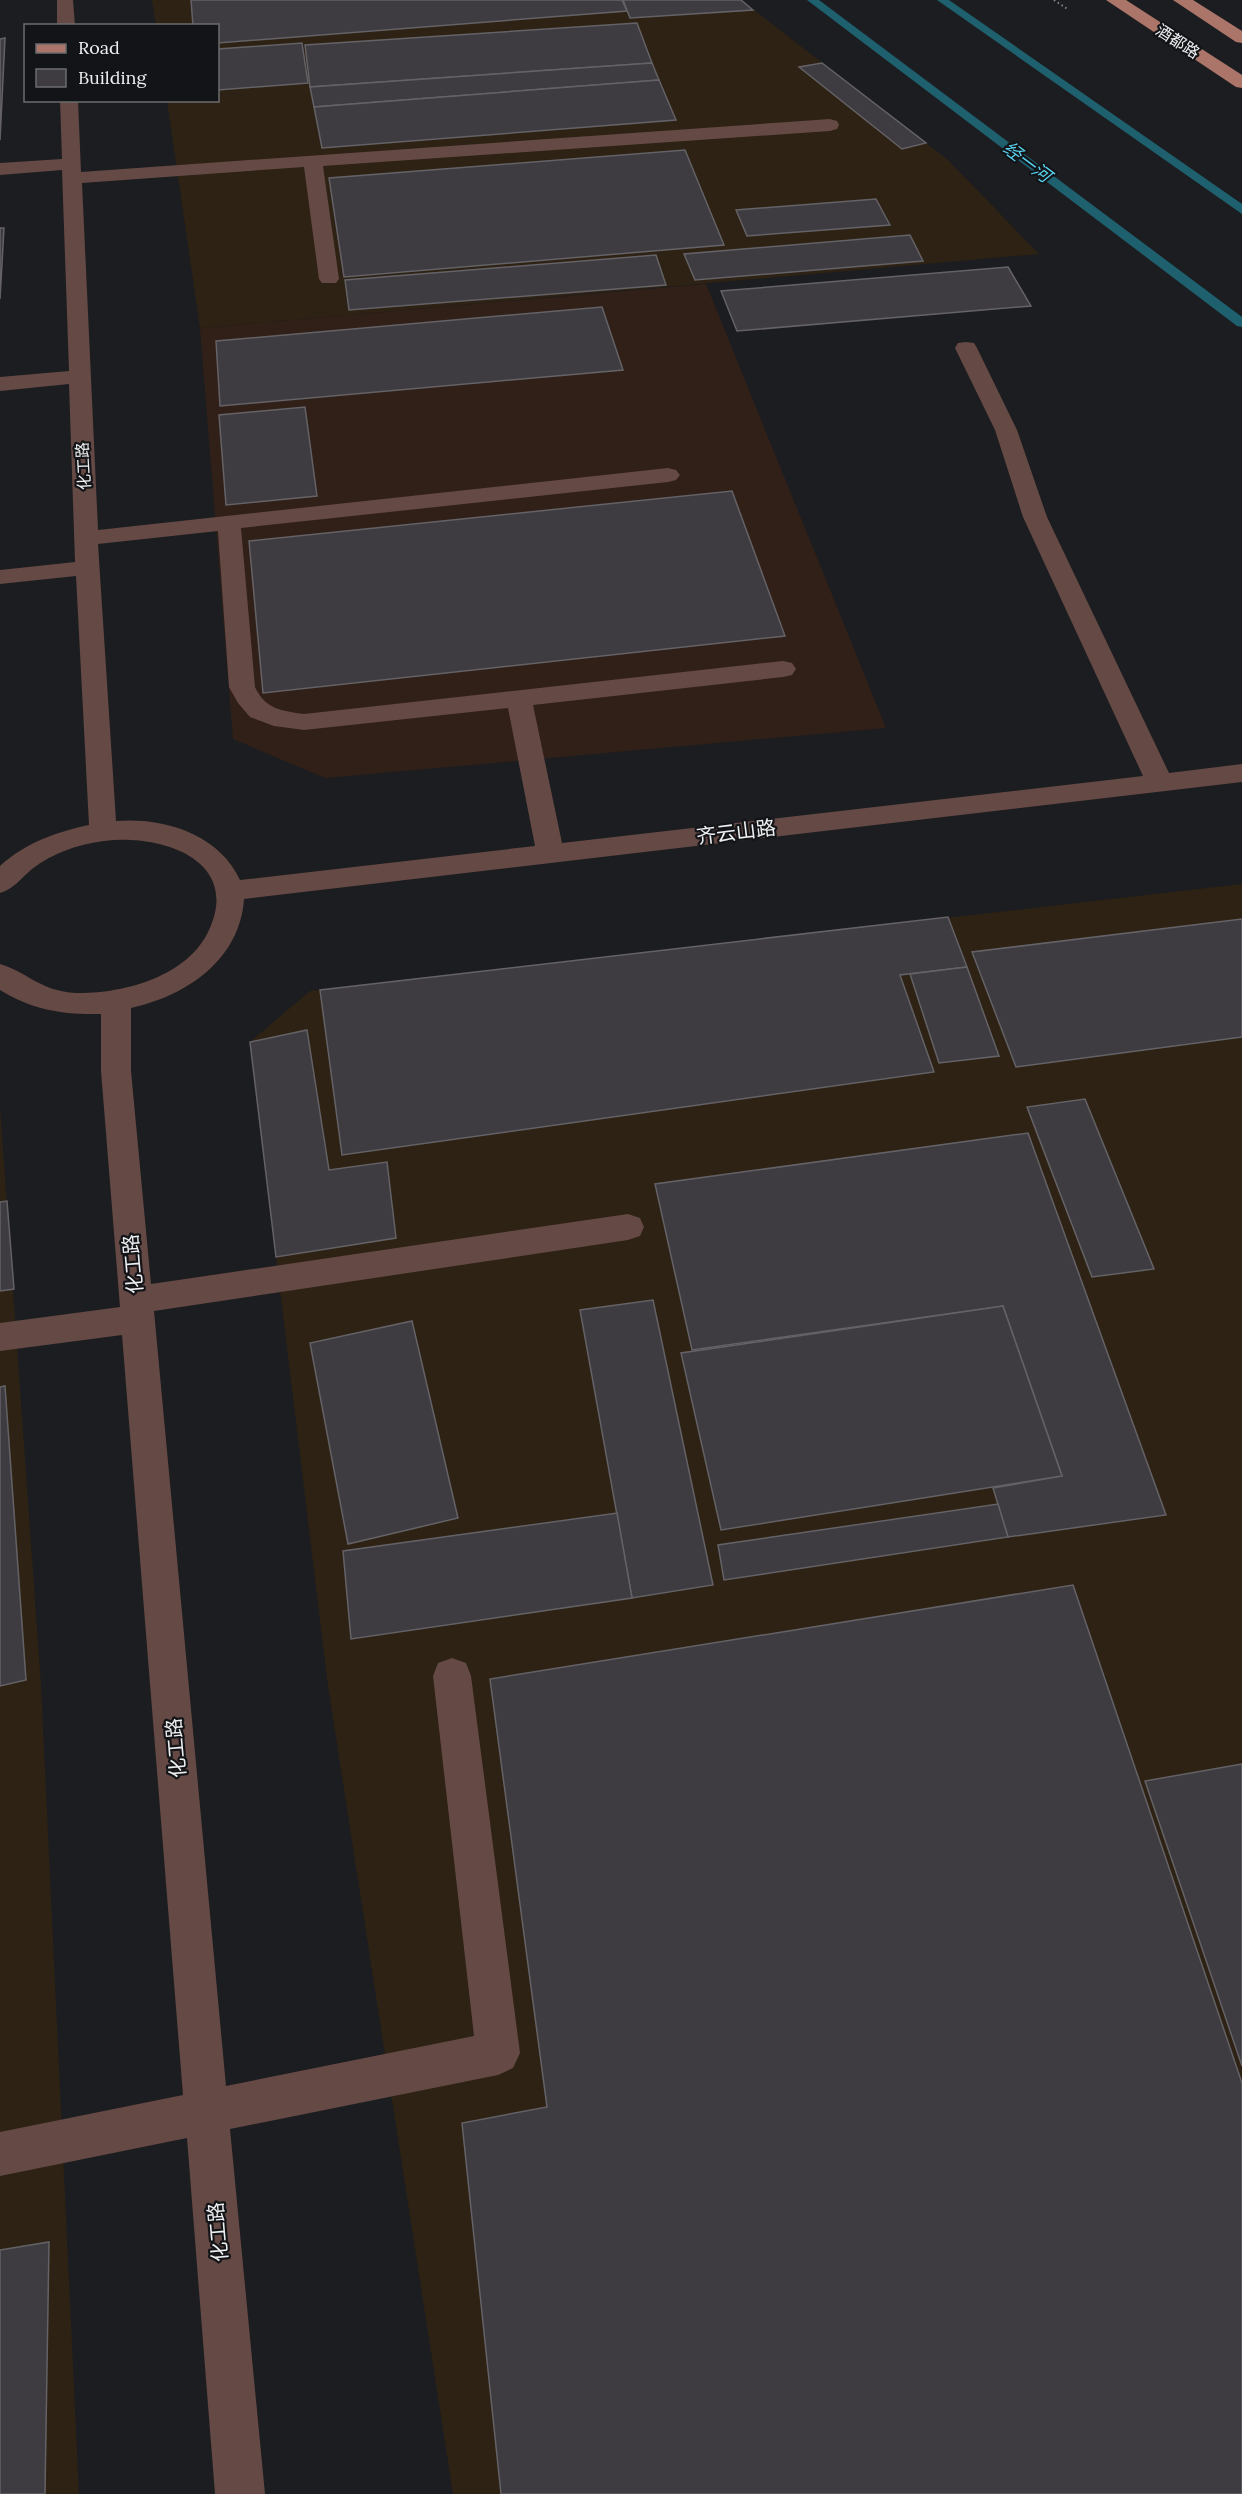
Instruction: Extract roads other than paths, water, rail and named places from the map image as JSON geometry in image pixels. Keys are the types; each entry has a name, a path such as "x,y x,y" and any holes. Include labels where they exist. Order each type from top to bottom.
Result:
{"main road":[{"name":"酒都路","path":"1114,0 1242,83"},
{"name":"酒都路","path":"1181,0 1242,38"}],"street":[{"path":"65,0 66,24"},
{"name":"化工路","path":"69,102 86,538 103,831"},
{"path":"0,169 71,171 313,161 830,125"},
{"path":"313,161 329,279"},
{"path":"966,348 1006,430 1035,517 1160,783"},
{"path":"0,384 79,377"},
{"path":"86,538 668,475"},
{"path":"229,522 242,687 248,703 261,713 283,720 304,722 783,669"},
{"path":"0,577 88,568"},
{"path":"519,698 550,854"},
{"name":"齐云山路","path":"231,891 1242,773"},
{"path":"0,883 27,859 50,846 103,831 134,830 162,833 187,842 208,855 223,871 231,891 230,918 216,945 191,970 157,990 116,1001 82,1004 49,1000 20,990 0,975"},
{"name":"化工路","path":"116,1001 116,1071 240,2494"},
{"path":"0,1337 137,1310 628,1227"},
{"path":"0,2154 498,2053 452,1676"}],"waterway":[{"name":"经一河","path":"812,0 1242,323"},
{"name":"经一河","path":"942,0 1242,210"}]}
